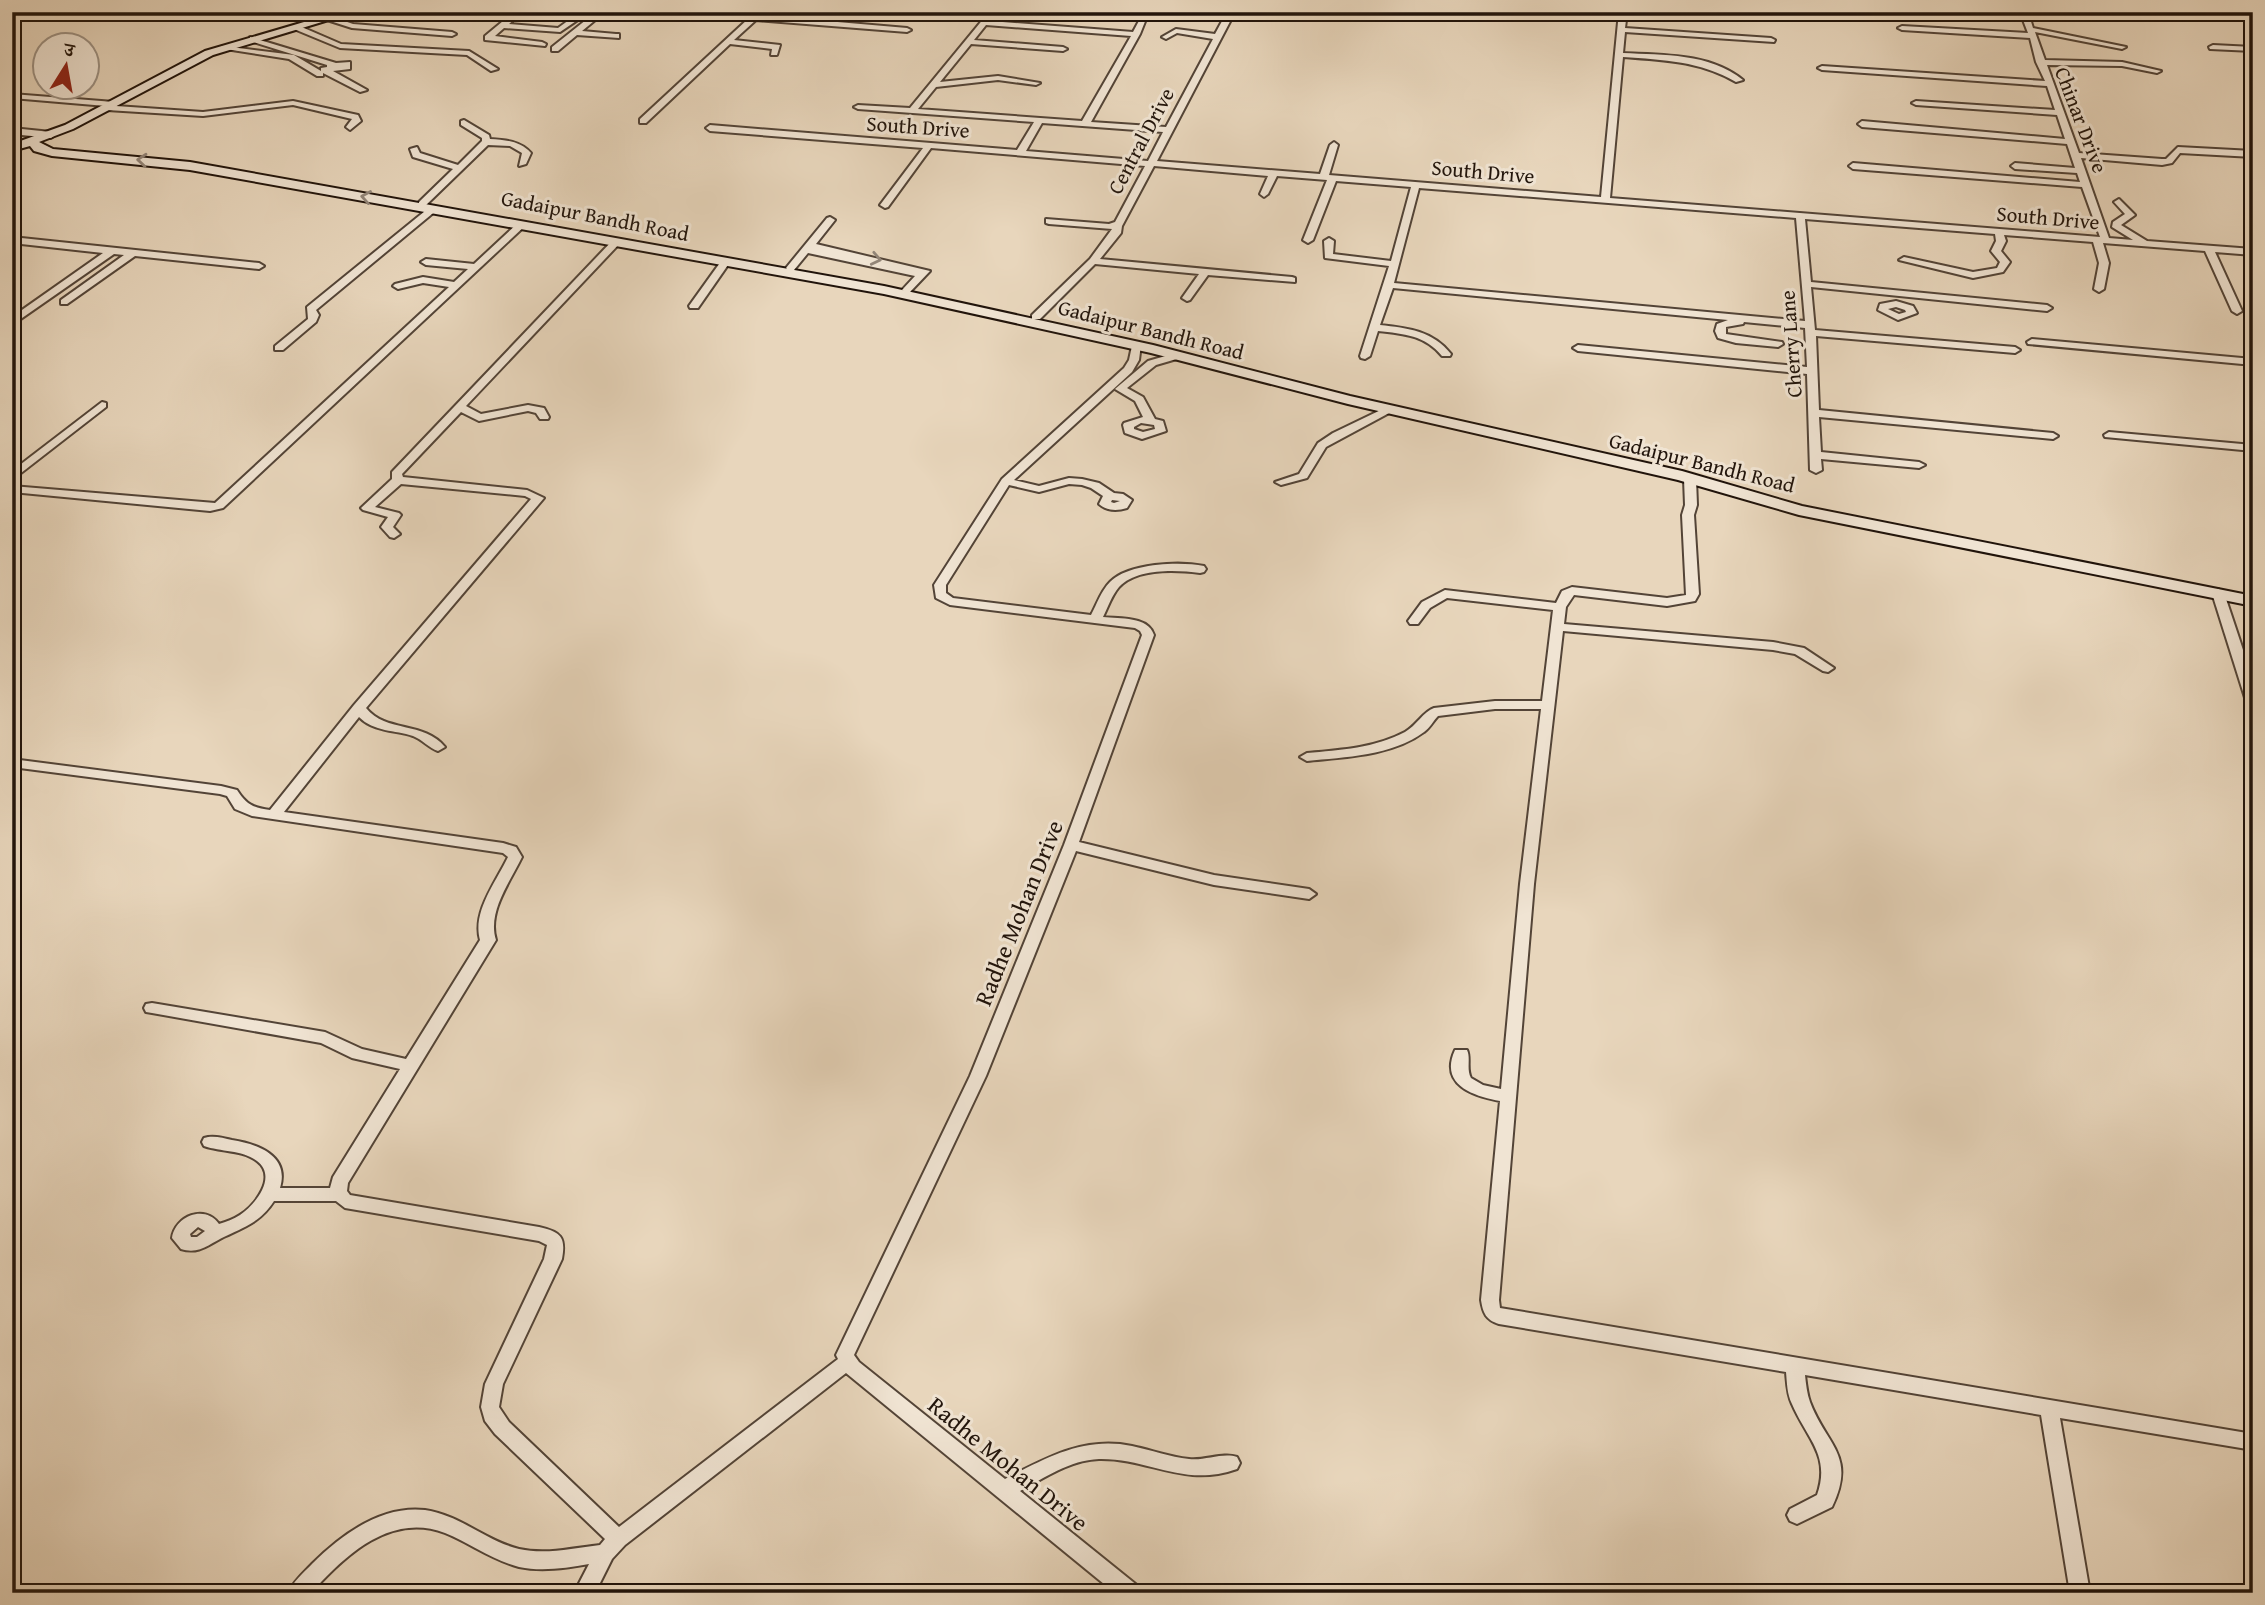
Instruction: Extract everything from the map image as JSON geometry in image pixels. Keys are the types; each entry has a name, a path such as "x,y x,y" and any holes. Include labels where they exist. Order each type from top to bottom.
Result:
{"street":[{"path":"519,12 488,38 542,44"},
{"path":"555,49 601,12"},
{"path":"690,12 864,23 906,30"},
{"path":"912,111 993,12"},
{"name":"Central Drive","path":"1049,221 1117,226 1231,12"},
{"path":"1605,199 1623,12"},
{"name":"Chinar Drive","path":"2024,12 2087,185 2102,240 2104,262 2099,289"},
{"path":"502,26 560,30 584,13"},
{"path":"12,148 51,135 196,58 340,14 352,26 452,34"},
{"path":"643,121 755,18"},
{"path":"1085,124 1143,21"},
{"path":"985,23 1136,34"},
{"path":"297,27 340,46 469,53 494,69"},
{"path":"1902,28 2030,33 2122,47"},
{"path":"1622,30 1771,40"},
{"path":"1166,37 1170,32 1176,31 1218,37"},
{"path":"575,33 616,36"},
{"path":"253,39 333,66 324,70 363,90"},
{"path":"729,42 777,47 774,53"},
{"path":"968,42 1063,49"},
{"path":"2213,47 2253,49"},
{"path":"223,48 291,57 320,74"},
{"path":"1619,58 1648,63 1657,68"},
{"path":"1619,58 1699,61 1716,66 1739,80"},
{"path":"2040,62 2134,65 2157,71"},
{"path":"1822,68 2049,85"},
{"path":"934,85 998,78 1036,83"},
{"path":"12,96 32,98"},
{"path":"12,103 49,102"},
{"path":"80,102 203,114 299,103 355,117 358,120 350,127"},
{"path":"1916,103 2060,114"},
{"path":"858,107 1170,130"},
{"path":"1020,153 1039,121"},
{"path":"464,123 486,137 486,142"},
{"path":"1861,124 2070,142"},
{"name":"South Drive","path":"710,128 887,138 929,145 972,145 1020,153 2253,252"},
{"path":"12,131 51,135"},
{"name":"Gadaipur Bandh Road","path":"33,142 38,148 52,152 166,162 884,290 1137,346 1387,410 1686,478 1799,510 2253,601"},
{"path":"279,348 312,320 314,314 310,311 313,307 422,206 486,142 507,142 523,148 527,153 522,164"},
{"path":"884,205 929,145"},
{"path":"1308,240 1328,177 1334,145"},
{"path":"414,149 419,156 460,167"},
{"path":"2075,155 2162,162 2169,161 2178,150 2253,154"},
{"path":"1853,166 2087,185"},
{"path":"2015,166 2081,171"},
{"path":"1264,194 1274,173"},
{"path":"1366,356 1389,285 1416,184"},
{"path":"2119,202 2130,215 2116,224 2117,227 2147,244"},
{"path":"422,206 452,206 907,290 1036,317 1432,414 1635,458 1805,503 2253,592"},
{"name":"Cherry Lane","path":"1800,215 1811,329 1816,470"},
{"path":"791,268 831,220"},
{"path":"12,489 210,508 219,506 522,224"},
{"path":"1036,317 1093,261 1116,233 1117,226"},
{"path":"1904,260 1973,275 2000,270 2005,262 1996,251 2000,244 1999,232"},
{"path":"12,240 259,266"},
{"path":"1329,241 1328,256 1395,264"},
{"path":"398,480 395,477 399,470 616,242"},
{"path":"807,248 925,270 907,290"},
{"path":"2209,249 2236,311"},
{"path":"12,322 112,251"},
{"path":"64,302 133,253"},
{"path":"1093,261 1292,280"},
{"path":"426,262 477,267"},
{"path":"694,306 725,262"},
{"path":"1187,298 1205,272"},
{"path":"398,286 423,280 457,285"},
{"path":"1806,284 2047,308"},
{"path":"1389,285 2015,350"},
{"path":"1880,291 1896,304"},
{"path":"1778,344 1729,339 1721,334 1721,325 1735,322 1811,329"},
{"path":"1376,328 1426,335 1440,344 1446,354"},
{"path":"2032,342 2253,362"},
{"name":"Radhe Mohan Drive","path":"1131,1593 847,1362 845,1355 978,1076 1071,845 1148,635 1146,629 1138,625 950,601 940,596 940,586 1006,481 1128,370 1134,360 1137,346"},
{"path":"1578,348 1813,371"},
{"path":"1072,421 1092,411 1152,363 1176,356"},
{"path":"1121,388 1139,399 1150,420"},
{"path":"12,477 103,405"},
{"path":"460,407 477,418 528,408 540,410 544,417"},
{"path":"1281,482 1303,476 1322,445 1387,410"},
{"path":"1815,413 2053,436"},
{"path":"2109,435 2253,448"},
{"path":"2228,453 2253,456"},
{"path":"1816,455 1919,465"},
{"path":"1686,478 1691,505 1688,513 1693,594 1690,598 1667,602 1572,591 1566,594 1560,607 1527,884 1490,1300 1492,1312 1499,1317 2253,1442"},
{"path":"274,815 359,708 538,498 527,494 398,480 367,508 395,514 387,527 394,534"},
{"path":"1006,481 1038,489 1069,481 1082,482 1096,485 1112,496"},
{"path":"1096,618 1115,584 1126,578 1170,568 1200,569"},
{"path":"2218,593 2253,701"},
{"path":"1415,621 1426,605 1445,594 1560,607"},
{"path":"1558,627 1773,646 1799,651 1828,668"},
{"path":"1307,757 1363,750 1391,743 1421,729 1434,712 1495,705 1549,705"},
{"path":"359,708 367,719 425,736 438,747"},
{"path":"12,764 221,790 232,793 240,806 247,810 503,848 513,853 515,857 485,923 488,940 339,1182 340,1195 345,1201 539,1234 548,1236 556,1243 553,1259 494,1384 490,1407 492,1415 502,1428 612,1546"},
{"path":"1071,845 1156,868 1214,880 1309,894"},
{"path":"152,1008 325,1038 358,1054 410,1066"},
{"path":"1461,1054 1458,1069 1461,1080 1477,1090 1508,1096"},
{"path":"210,1142 265,1157 274,1173 270,1195 246,1220 216,1233"},
{"path":"270,1195 340,1195"},
{"path":"584,1593 612,1546 847,1362"},
{"path":"1794,1365 1800,1403 1826,1445 1834,1474 1825,1501 1797,1515"},
{"path":"2049,1408 2080,1593"},
{"path":"1003,1490 1070,1457 1096,1451 1137,1454 1192,1469 1213,1468 1230,1463"},
{"path":"298,1593 338,1554 367,1531 385,1522 406,1518 445,1524 520,1558 544,1560 612,1546"}]}
